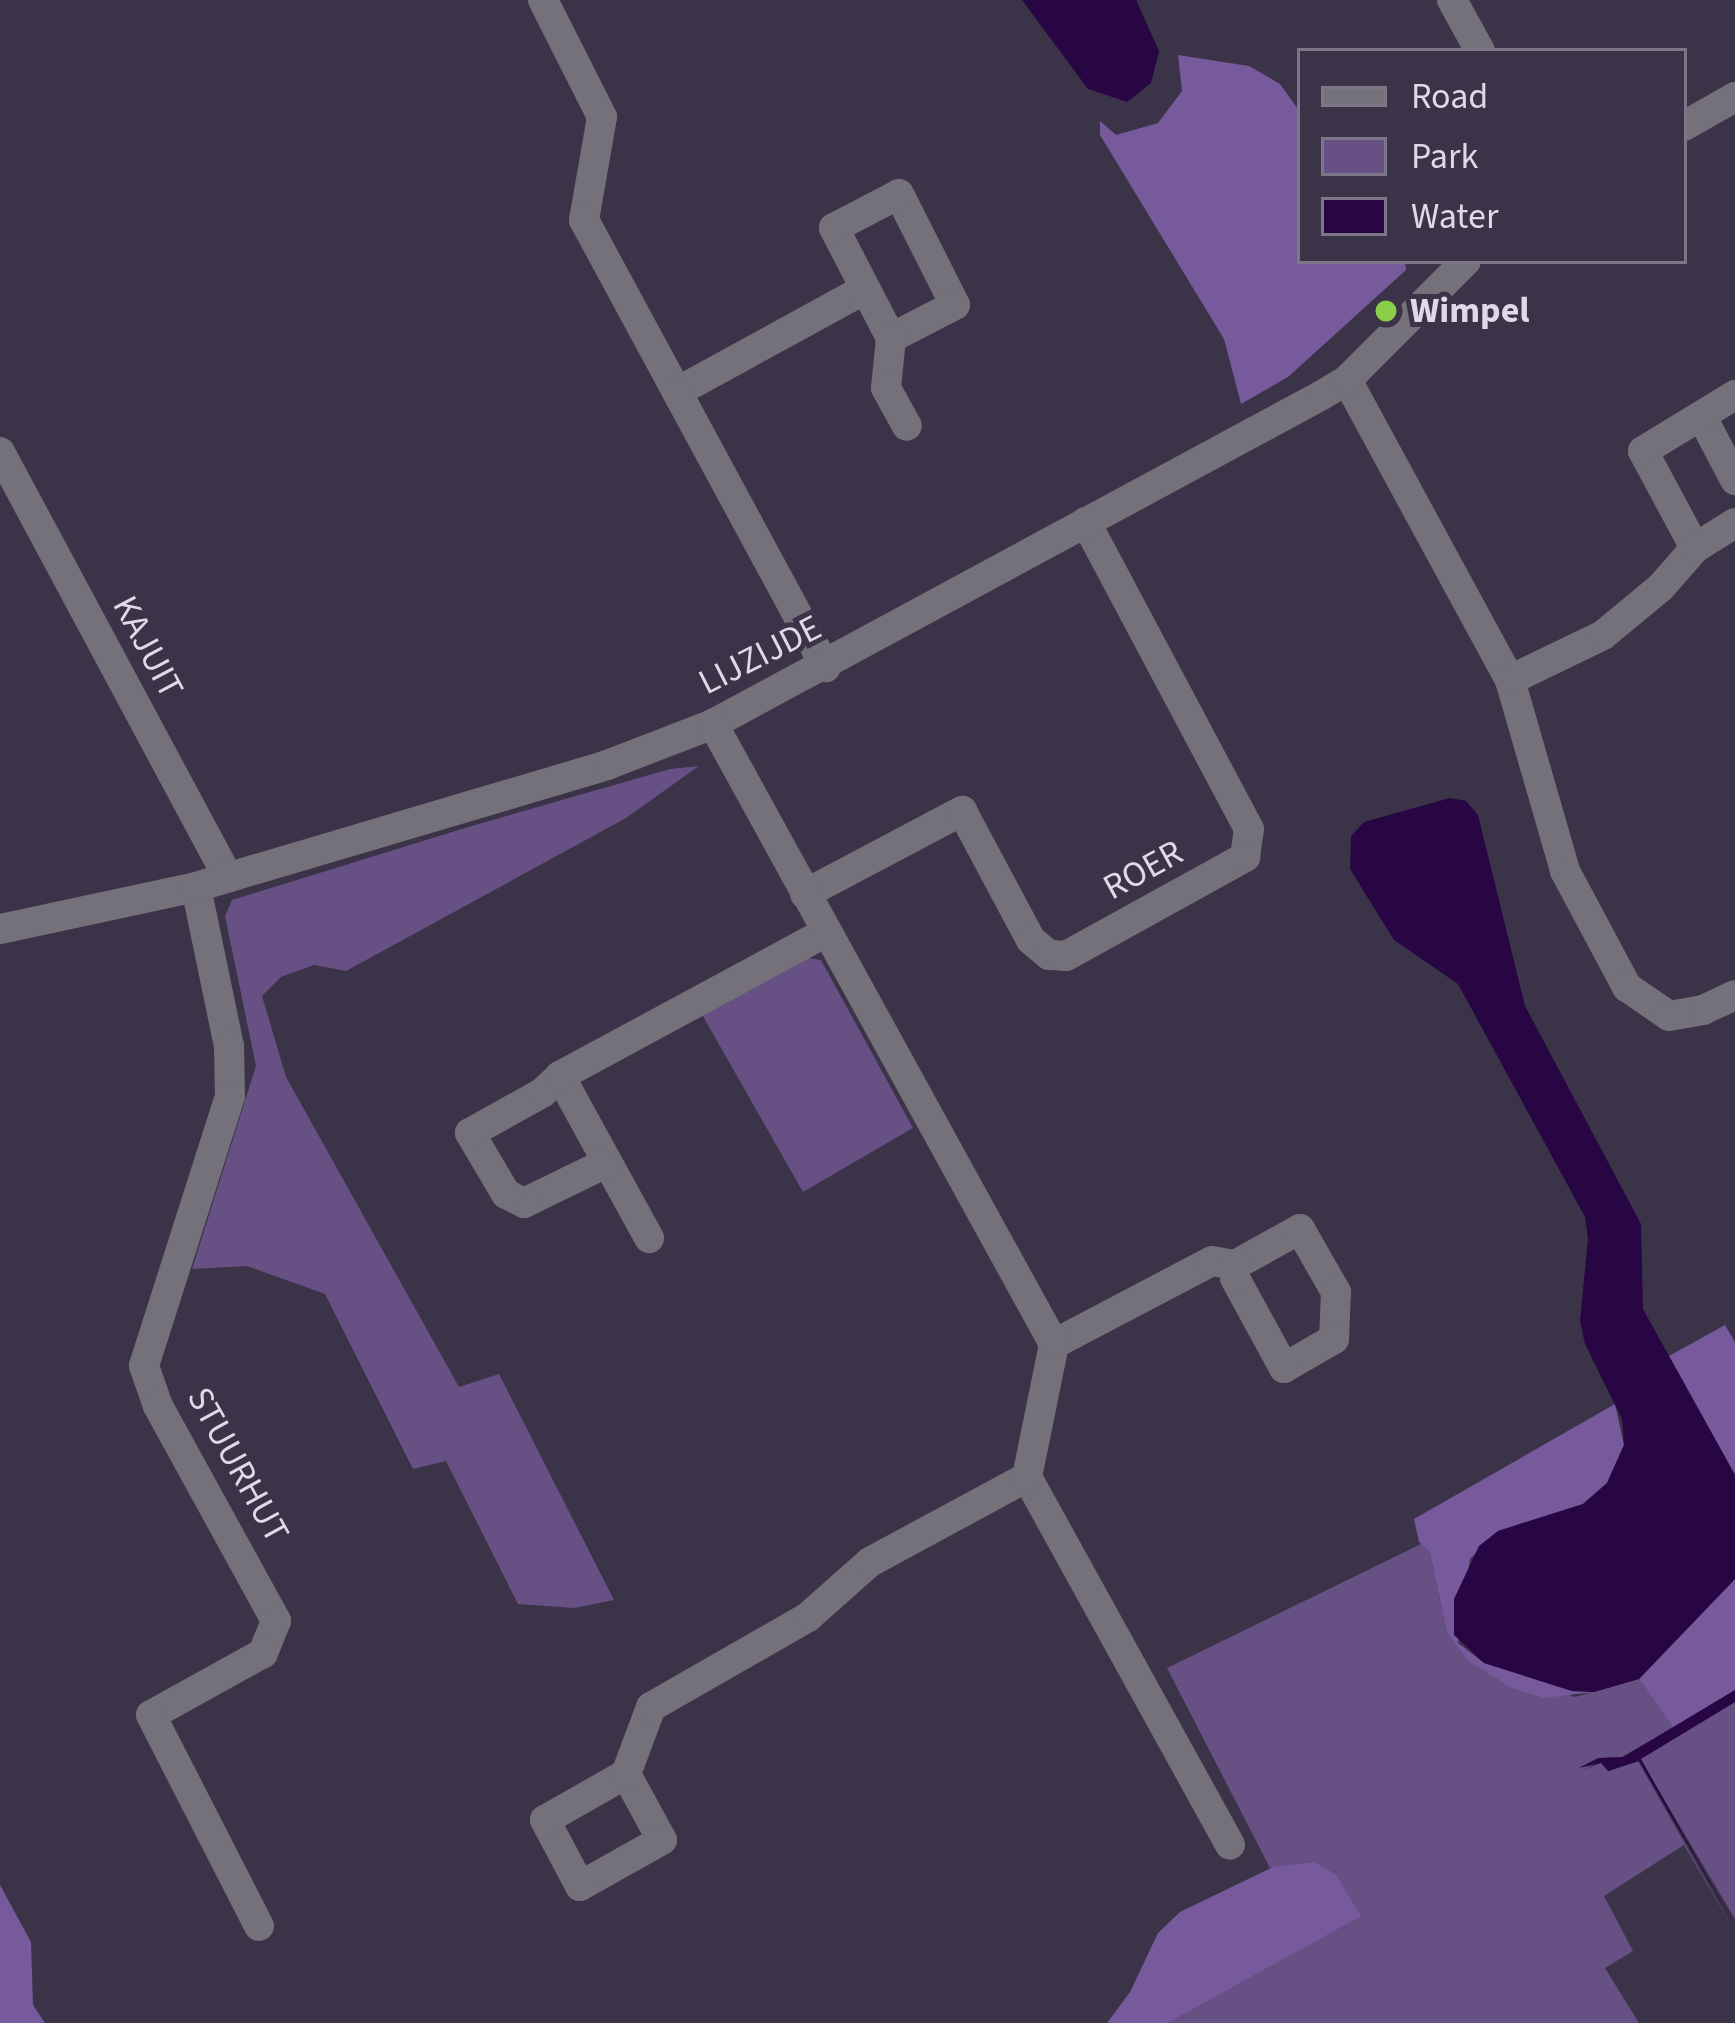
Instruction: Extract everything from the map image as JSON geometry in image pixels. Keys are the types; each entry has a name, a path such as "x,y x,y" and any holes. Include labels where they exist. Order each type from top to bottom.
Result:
{"street":[{"path":"543,0 595,93 602,117 584,220 826,667"},
{"path":"1452,0 1478,48"},
{"path":"1687,123 1735,97"},
{"path":"891,338 956,305 899,194 833,228 891,338 886,388 907,425"},
{"name":"LIJZIJDE","path":"0,929 228,878 607,765 713,724 826,667 1347,380 1463,264"},
{"path":"677,392 865,289"},
{"path":"1347,380 1510,680 1565,871 1627,987 1669,1016 1703,1010 1735,994"},
{"path":"1694,548 1642,451 1735,395"},
{"path":"1702,419 1735,480"},
{"name":"KAJUIT","path":"0,452 228,878"},
{"name":"ROER","path":"805,894 962,811 1031,940 1048,955 1066,956 1245,857 1249,829 1086,522"},
{"path":"1510,680 1603,634 1661,587 1694,548 1735,523"},
{"path":"713,724 1054,1344 1028,1477 1230,1845"},
{"name":"STUURHUT","path":"196,887 229,1046 230,1096 144,1366 158,1406 276,1621 263,1653 152,1715 260,1926"},
{"path":"604,1163 524,1203 499,1184 470,1133 542,1093 560,1076 826,932"},
{"path":"560,1076 649,1238"},
{"path":"1054,1344 1211,1261 1235,1265"},
{"path":"626,1774 651,1707 808,1617 870,1562 1028,1477"}],"green space":[{"path":"699,766 626,818 346,971 314,965 281,977 262,996 286,1077 459,1387 499,1374 614,1600 574,1608 518,1604 446,1461 413,1469 325,1294 247,1266 192,1269 256,1066 225,916 232,900 670,769"},
{"path":"797,956 821,960 913,1128 803,1192 700,1011"},
{"path":"1421,1544 1430,1553 1447,1633 1466,1659 1575,1697 1639,1679 1673,1728 1618,1759 1609,1757 1582,1771 1601,1763 1609,1771 1638,1761 1735,1932 1684,1845 1604,1896 1633,1951 1605,1968 1639,2023 1168,2023 1360,1915 1336,1874 1315,1862 1270,1868 1167,1668"},
{"path":"1735,1702 1735,1919 1640,1759"}],"shaded area":[{"path":"1178,55 1249,66 1280,84 1297,108 1297,264 1405,264 1406,270 1288,377 1241,404 1224,339 1100,135 1100,121 1116,135 1158,123 1182,91"},
{"path":"1725,1325 1735,1342 1735,1475 1669,1356"},
{"path":"1615,1404 1624,1445 1607,1483 1583,1504 1498,1531 1470,1559 1458,1643 1484,1663 1572,1691 1594,1692 1544,1698 1512,1688 1466,1659 1447,1633 1430,1553 1419,1542 1414,1519"},
{"path":"1735,1579 1735,1690 1673,1728 1639,1679"},
{"path":"1315,1862 1336,1874 1361,1916 1168,2023 1107,2023 1130,1992 1158,1933 1180,1912 1273,1867"},
{"path":"0,1885 31,1942 33,2005 45,2023 0,2023"}],"water":[{"path":"1022,0 1136,0 1159,51 1151,83 1127,102 1088,89"},
{"path":"1450,798 1466,801 1478,815 1525,1006 1641,1224 1643,1309 1735,1475 1735,1579 1639,1679 1594,1692 1572,1691 1484,1663 1454,1635 1454,1599 1479,1546 1498,1531 1583,1504 1607,1483 1624,1445 1622,1419 1585,1344 1580,1321 1588,1239 1585,1217 1458,984 1394,940 1350,869 1351,836 1364,822"},
{"path":"1735,1690 1735,1702 1641,1759 1735,1926 1639,1761 1608,1771 1601,1763 1579,1768 1598,1758 1623,1757"}],"place":[{"name":"Wimpel","path":"1386,311"}]}
